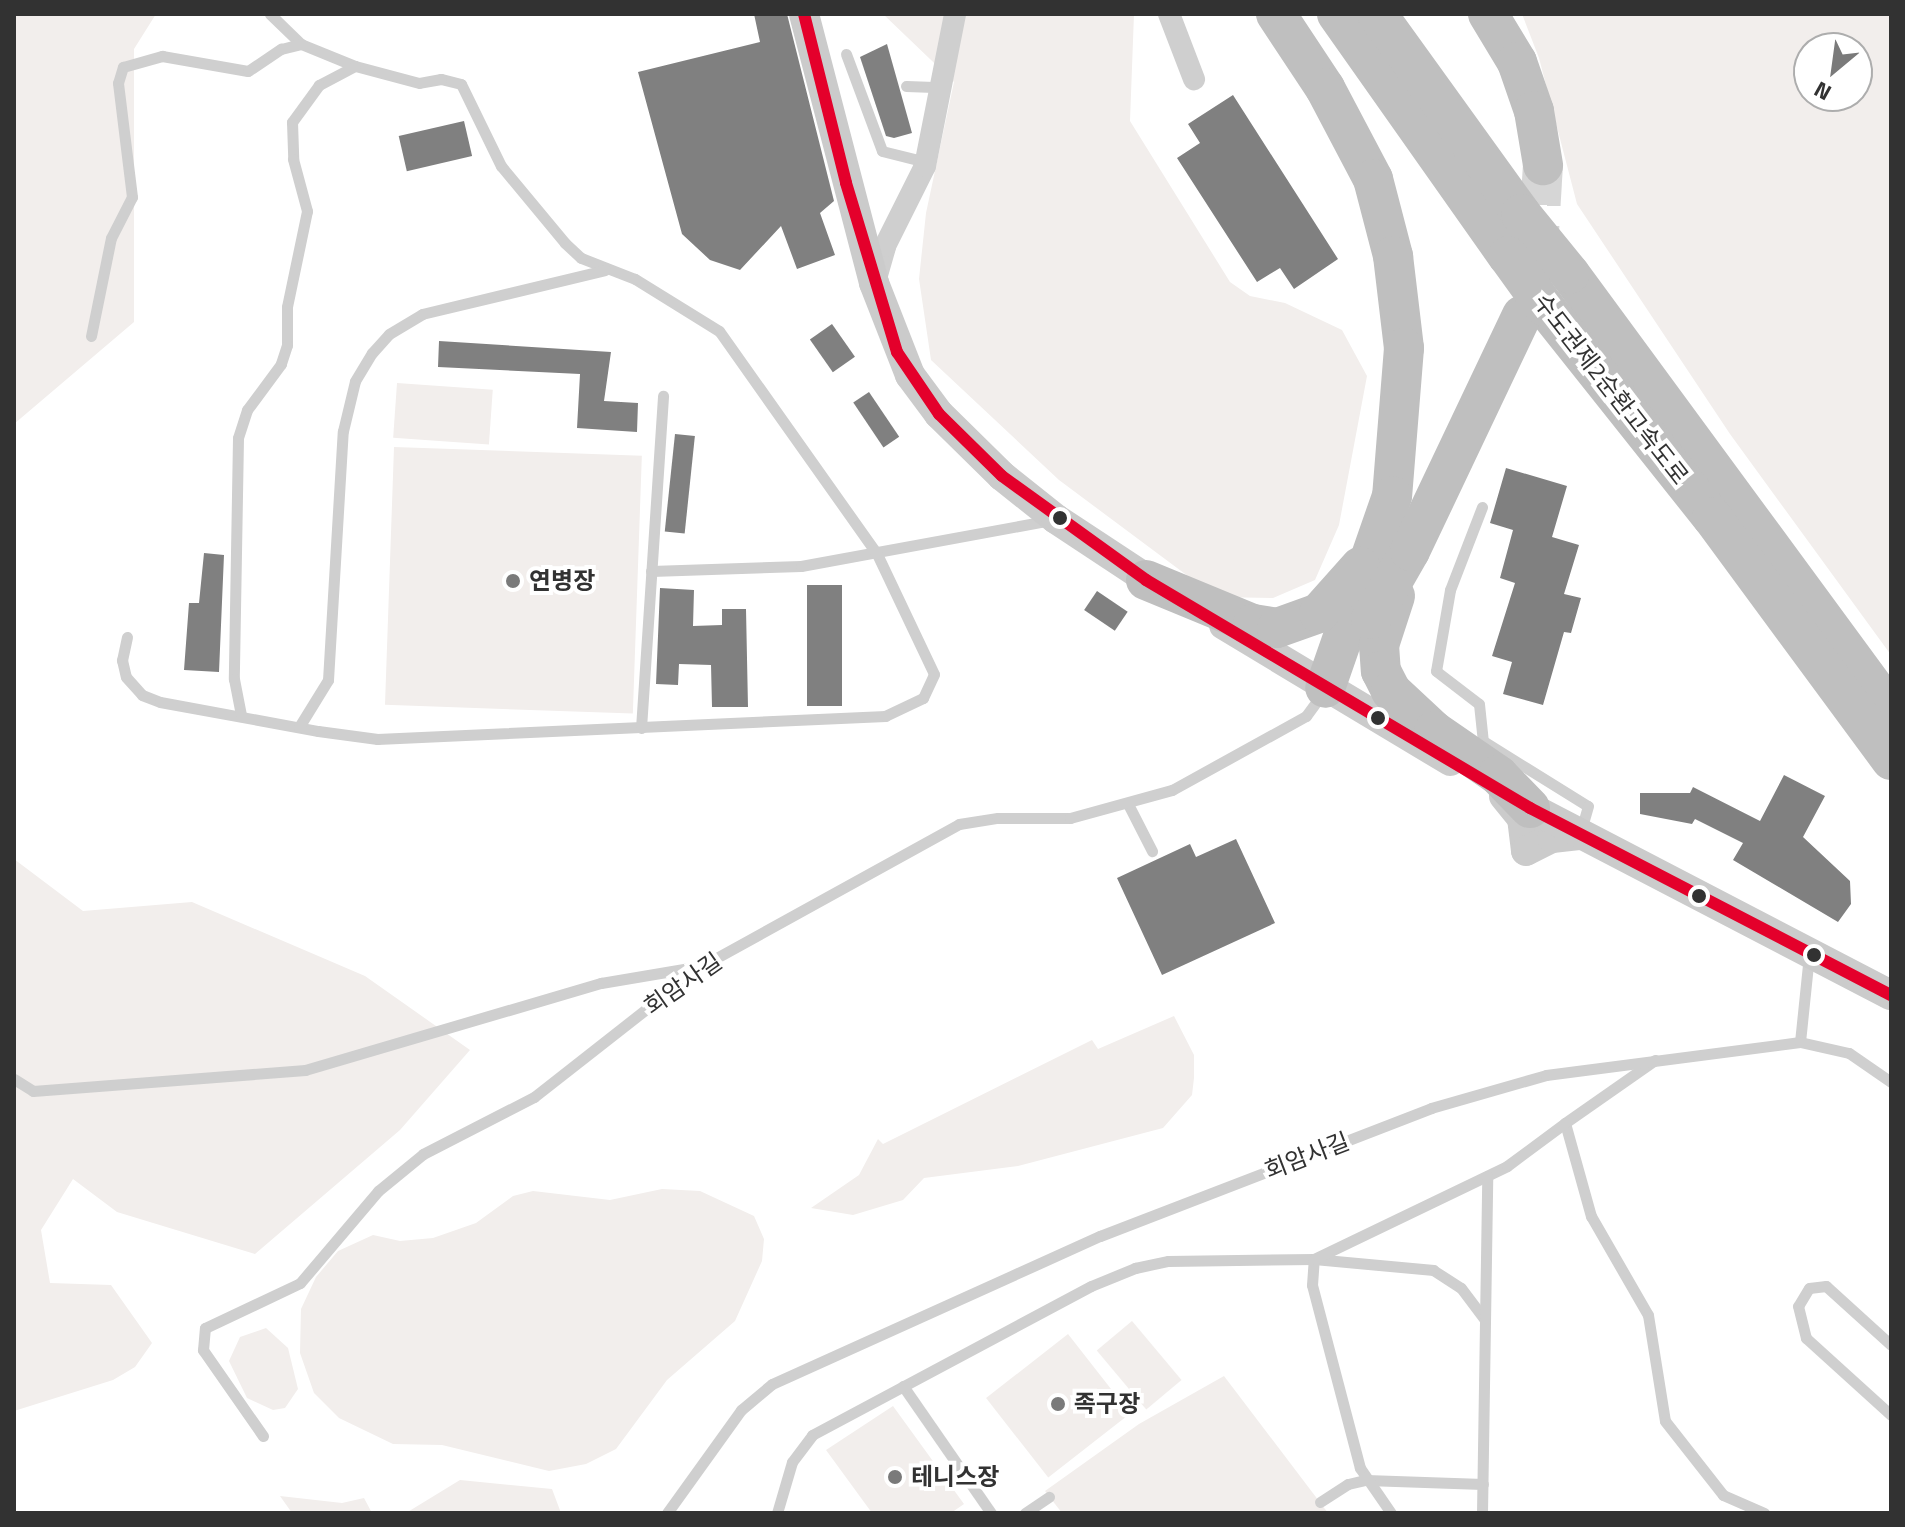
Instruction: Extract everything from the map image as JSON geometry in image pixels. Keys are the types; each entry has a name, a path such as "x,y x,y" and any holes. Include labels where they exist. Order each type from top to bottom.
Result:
{"highway":[{"path":"1276,14 1325,88 1373,179 1393,256 1403,383 1392,496 1396,544 1378,658 1385,681 1417,717 1491,769 1514,798"},
{"name":"수도권제2순환고속도로","path":"1337,14 1508,256 1533,310 1712,517 1891,760"},
{"name":"수도권제2순환고속도로","path":"1377,14 1521,214 1570,274 1891,711"},
{"path":"1488,14 1517,62 1534,111 1543,165"},
{"path":"1325,688 1396,544 1533,310"},
{"path":"1146,580 1253,624 1288,626 1305,622 1396,544"}],"main road":[{"path":"804,14 873,241 874,283 897,352 939,414 1002,476 1056,519 1146,580 1325,688 1579,835 1891,995"}],"street":[{"path":"873,241 926,162 955,14"},
{"path":"1169,14 1194,79"}],"lane":[{"path":"127,637 122,660 126,677 142,695 299,727 377,739 885,716 923,698 934,674 877,554 719,331 646,285 581,258 541,220 496,157 461,84 441,79 419,83 355,66 301,44 270,14"},
{"path":"91,336 111,238 132,197 118,83 123,67 162,56 248,71 281,49 301,44"},
{"path":"846,54 882,151 926,162"},
{"path":"241,716 234,679 238,438 247,410 281,364 287,345 287,307 307,211 293,159 292,122 319,85 355,66"},
{"path":"906,86 941,87"},
{"path":"299,727 328,680 343,431 355,381 372,353 389,334 422,314 605,270"},
{"path":"641,728 663,396"},
{"path":"1482,507 1450,590 1436,671 1479,704 1483,741 1588,806 1590,814 1579,835"},
{"path":"651,571 801,566 1056,519"},
{"name":"회암사길","path":"263,1436 203,1350 205,1328 300,1283 378,1191 413,1162 534,1097 700,967 959,824 998,818 1070,818 1172,790 1306,716 1325,688"},
{"path":"1128,804 1152,851"},
{"path":"1800,1042 1809,955"},
{"path":"14,1079 33,1091 305,1070 601,983 700,967"},
{"name":"회암사길","path":"667,1513 741,1410 772,1384 1100,1236 1431,1108 1539,1077 1659,1057 1800,1042 1849,1053 1891,1082"},
{"path":"1314,1259 1507,1166 1659,1057"},
{"path":"1565,1123 1591,1216 1648,1315 1665,1421 1723,1495 1764,1513"},
{"path":"1482,1513 1487,1176"},
{"path":"1314,1259 1312,1285 1366,1480 1391,1513"},
{"path":"777,1513 792,1462 804,1443 903,1386 1091,1286 1135,1268 1168,1261 1314,1259 1433,1270 1461,1288 1485,1320"},
{"path":"1891,1345 1826,1286 1809,1288 1798,1306 1806,1338 1891,1415"},
{"path":"903,1386 991,1513"},
{"path":"1320,1502 1338,1488 1366,1480 1483,1484"},
{"path":"1028,1512 1049,1497"}],"shaded area":[{"path":"14,14 156,14 134,49 134,322 14,424"},
{"path":"883,14 1134,14 1130,121 1230,282 1250,296 1285,303 1342,330 1367,376 1339,525 1315,580 1273,598 1216,597 1059,480 931,360 919,279 926,213 954,82"},
{"path":"1522,14 1891,14 1891,655 1730,434 1577,204 1539,58"},
{"path":"397,383 493,390 489,445 393,438"},
{"name":"연병장","path":"394,447 642,456 633,713 385,705"},
{"path":"14,859 83,911 192,902 365,976 470,1050 400,1130 255,1254 117,1212 73,1179 41,1230 50,1283 111,1285 152,1343 135,1367 113,1380 14,1411"},
{"path":"1174,1016 1194,1055 1194,1078 1192,1095 1163,1128 1018,1166 924,1178 903,1200 853,1215 811,1208 859,1175 878,1139 883,1144 1092,1040 1098,1049"},
{"path":"662,1189 700,1191 754,1216 764,1239 762,1261 735,1321 667,1380 616,1449 586,1464 549,1471 442,1445 393,1444 339,1418 314,1393 300,1353 301,1309 316,1277 338,1251 373,1235 400,1241 433,1238 476,1223 513,1196 533,1191 610,1200"},
{"path":"1132,1321 1181,1380 1146,1410 1097,1351"},
{"path":"266,1328 288,1348 298,1389 285,1408 273,1410 247,1398 229,1361 240,1337"},
{"name":"족구장","path":"1068,1334 1130,1414 1048,1478 986,1398"},
{"path":"1224,1376 1328,1513 1062,1513 1045,1491 1139,1424"},
{"name":"테니스장","path":"893,1406 964,1504 951,1513 872,1513 826,1450"},
{"path":"460,1480 552,1489 561,1513 406,1513"},
{"path":"280,1496 342,1503 364,1498 372,1513 292,1513"}],"building":[{"path":"754,14 787,14 834,201 820,213 835,255 797,269 781,226 740,270 710,260 682,234 638,72 760,42"},
{"path":"887,44 912,133 894,138 886,136 860,57"},
{"path":"1233,95 1338,259 1294,289 1280,268 1257,282 1177,158 1200,143 1188,124"},
{"path":"464,121 472,156 407,171 399,136"},
{"path":"832,324 855,357 833,372 810,339"},
{"path":"439,341 611,352 604,401 638,403 637,432 577,428 580,374 438,367"},
{"path":"869,392 899,437 883,447 853,403"},
{"path":"675,434 695,436 685,534 665,531"},
{"path":"1506,468 1567,486 1552,537 1579,545 1564,594 1581,598 1571,633 1564,632 1543,705 1503,694 1512,662 1492,656 1515,583 1500,578 1513,530 1490,523"},
{"path":"204,553 224,555 219,672 184,670 189,603 199,603"},
{"path":"807,585 842,585 842,706 807,706"},
{"path":"660,588 694,590 693,626 722,625 722,609 746,609 748,707 712,707 711,665 679,664 678,685 656,684"},
{"path":"1097,591 1128,612 1115,631 1084,610"},
{"path":"1784,775 1825,796 1803,837 1850,881 1851,904 1838,922 1733,860 1743,843 1695,819 1692,824 1640,814 1640,793 1690,793 1693,787 1760,821"},
{"path":"1236,839 1275,923 1162,975 1117,878 1190,844 1196,857"}],"tunnel":[{"path":"1537,265 1543,165"}],"transit line":[{"path":"804,14 846,183 897,352 939,414 1002,476 1146,580 1530,808 1891,995"}],"place":[{"name":"연병장","path":"513,581"},
{"name":"족구장","path":"1058,1404"},
{"name":"테니스장","path":"895,1477"}]}
